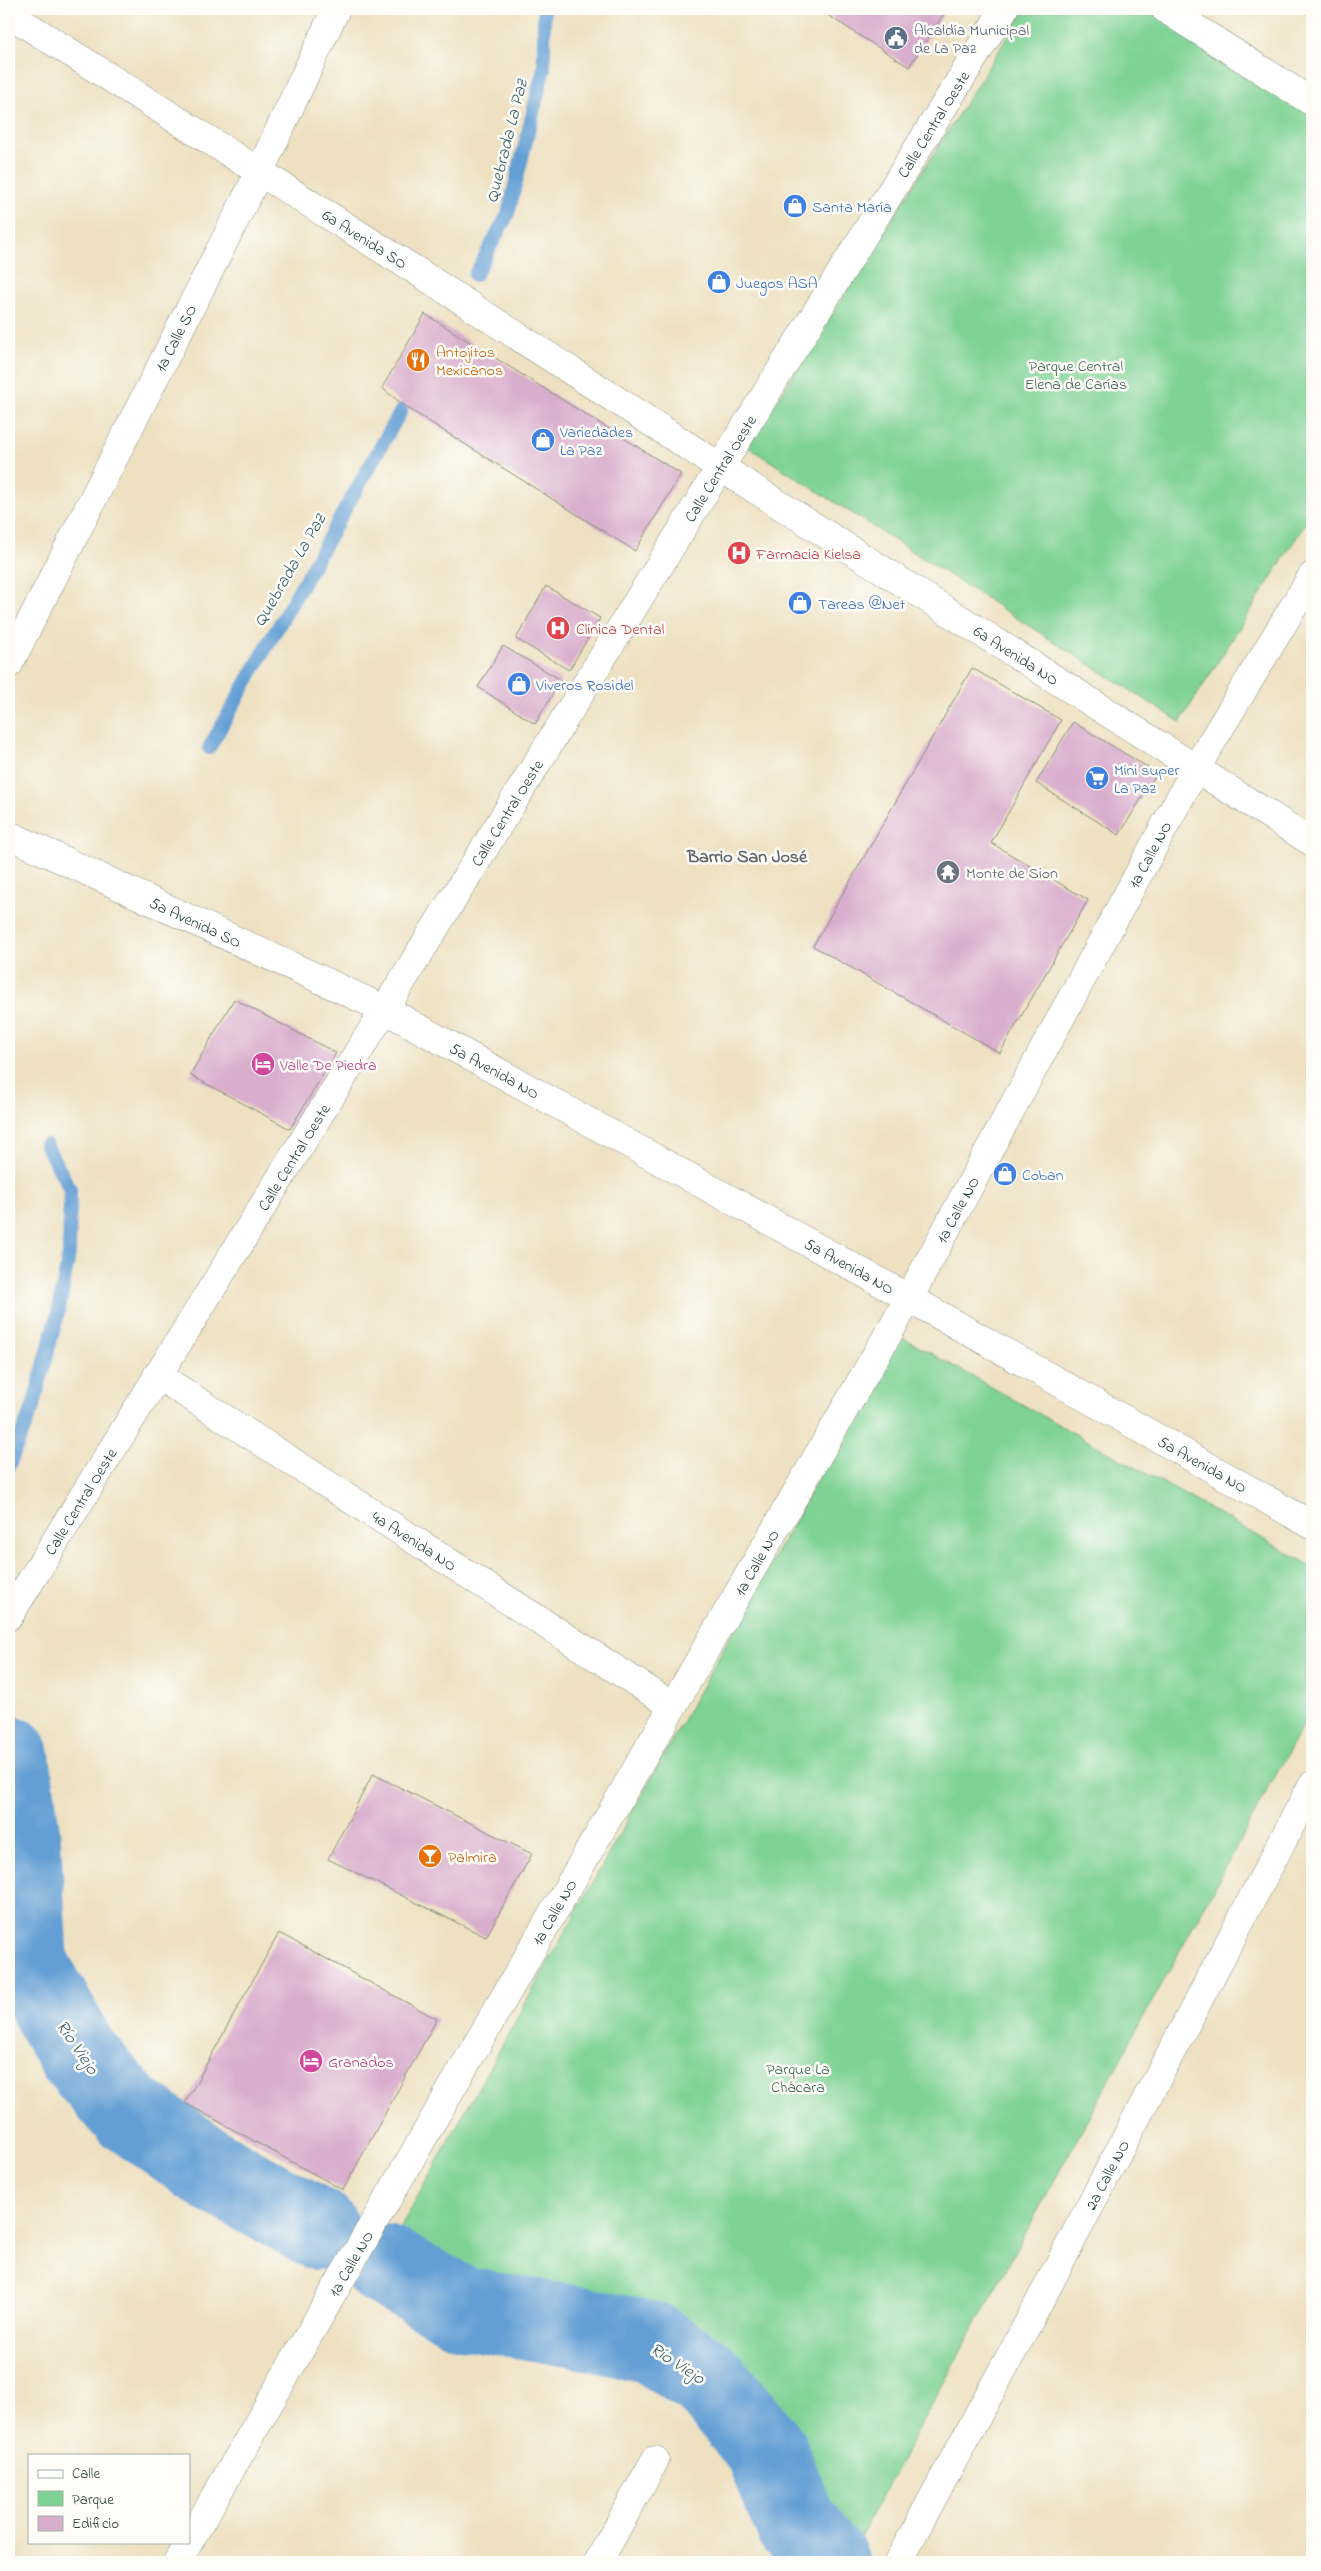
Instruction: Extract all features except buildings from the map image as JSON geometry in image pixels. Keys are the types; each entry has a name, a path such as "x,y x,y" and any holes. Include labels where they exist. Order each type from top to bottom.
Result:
{"street":[{"name":"1a Calle SO","path":"9,664 259,173 336,9"},
{"name":"Calle Central Oeste","path":"9,1616 1004,9"},
{"path":"1165,9 1312,102"},
{"name":"6a Avenida SO","path":"9,14 415,270 720,467"},
{"name":"6a Avenida NO","path":"720,467 1312,842"},
{"name":"1a Calle NO","path":"190,2540 909,1298 1196,768 1312,576"},
{"name":"5a Avenida SO","path":"9,835 384,1009"},
{"name":"5a Avenida NO","path":"384,1009 909,1298 1312,1525"},
{"name":"4a Avenida NO","path":"157,1376 672,1706"},
{"name":"2a Calle NO","path":"898,2562 1033,2314 1312,1785"},
{"path":"598,2562 655,2460"},
{"name":"1a Calle NO","path":"177,2562 188,2544"}],"green space":[{"name":"Parque Central Elena de Carías","path":"1025,9 1181,9 1312,92 1312,513 1180,722 748,447"},
{"name":"Parque La Chácara","path":"898,1335 1312,1566 1312,1709 854,2547 779,2416 692,2334 614,2297 476,2283 395,2237"}],"waterway":[{"name":"Quebrada La Paz","path":"475,275 508,214 544,68 544,9"},
{"name":"Quebrada La Paz","path":"209,748 401,411"},
{"name":"Quebrada La Paz","path":"9,1465 33,1407 59,1309 69,1254 70,1189 46,1145"},
{"name":"Río Viejo","path":"9,1756 20,1841 27,1963 78,2055 126,2110 211,2170 318,2229"},
{"name":"Río Viejo","path":"384,2265 463,2308 588,2329 652,2343 707,2379 766,2450 795,2522 827,2562"}],"place":[{"name":"Alcaldía Municipal de La Paz","path":"896,38"},
{"name":"Santa María","path":"795,206"},
{"name":"Juegos ASA","path":"719,282"},
{"name":"Antojitos Mexicanos","path":"418,360"},
{"name":"Variedades La Paz","path":"543,440"},
{"name":"Farmacia Kielsa","path":"739,553"},
{"name":"Tareas @Net","path":"800,603"},
{"name":"Clínica Dental","path":"558,628"},
{"name":"Viveros Rosidel","path":"519,684"},
{"name":"Mini super La Paz","path":"1097,778"},
{"name":"Monte de Sion","path":"948,872"},
{"name":"Valle De Piedra","path":"263,1064"},
{"name":"Coban","path":"1005,1174"},
{"name":"Palmira","path":"430,1856"},
{"name":"Granados","path":"311,2061"}],"district":[{"name":"Barrio San José","path":"747,856"}]}
